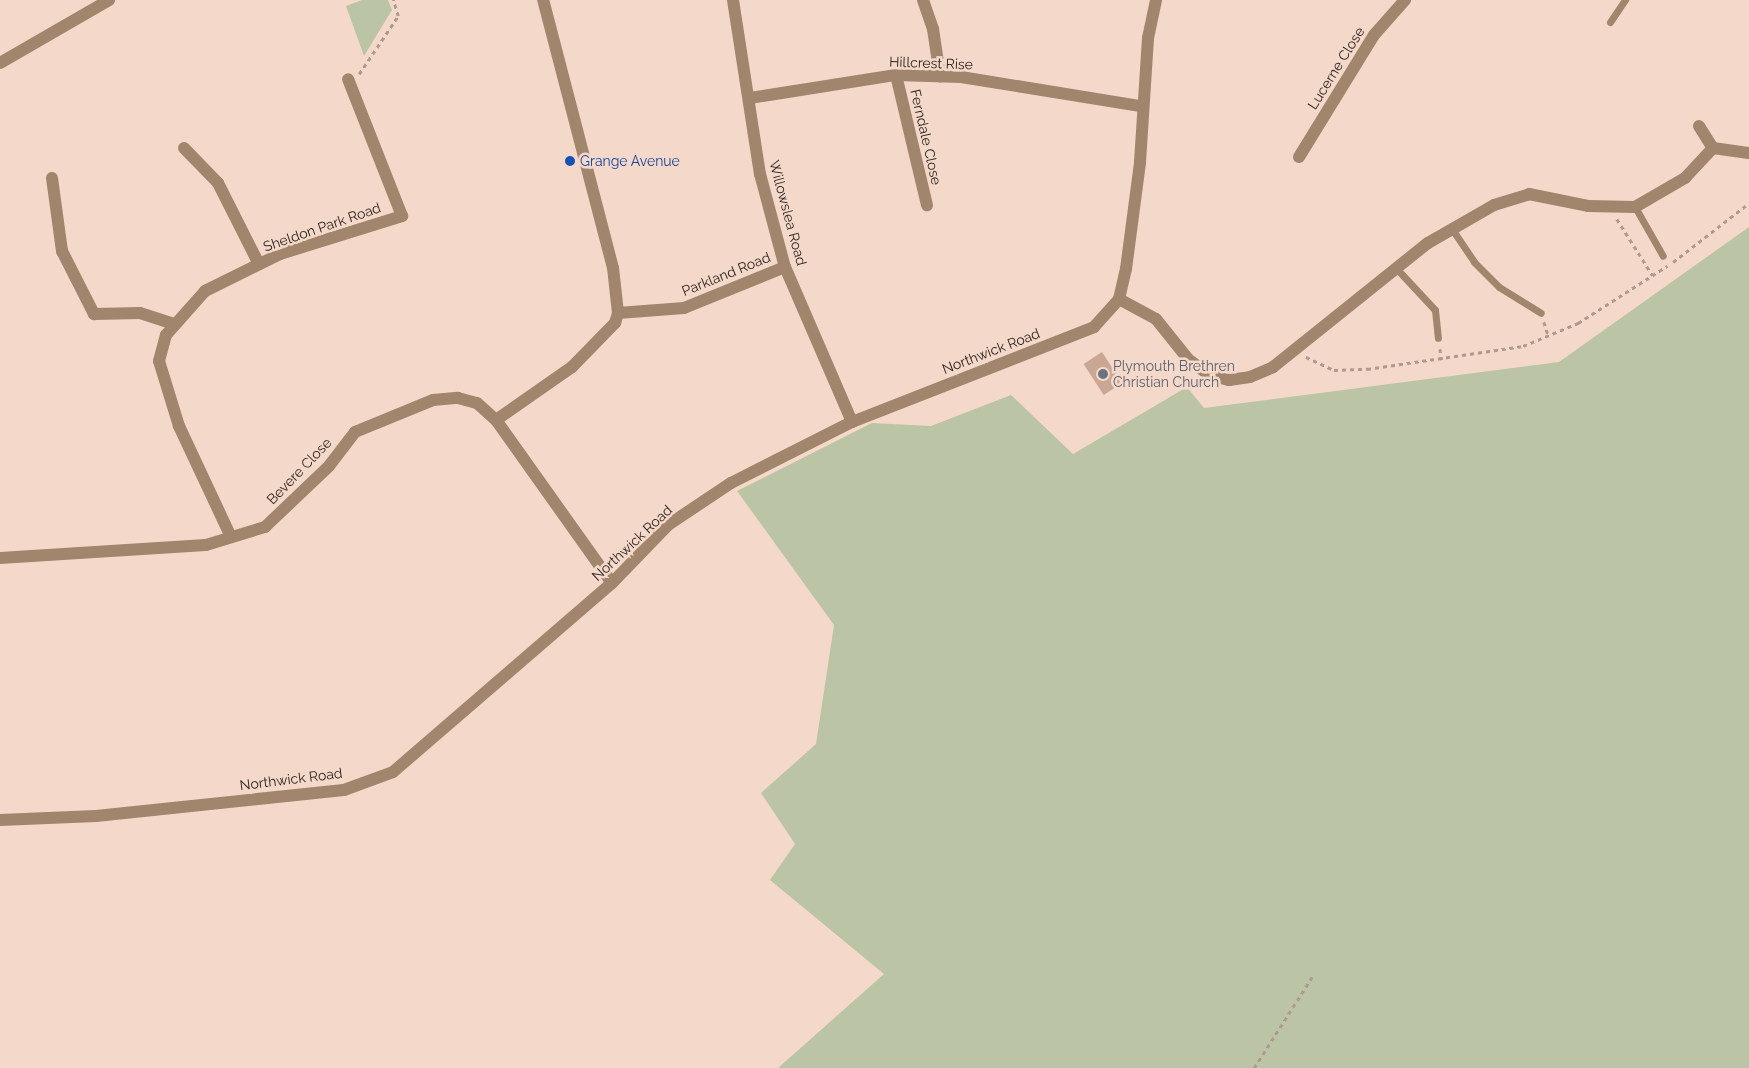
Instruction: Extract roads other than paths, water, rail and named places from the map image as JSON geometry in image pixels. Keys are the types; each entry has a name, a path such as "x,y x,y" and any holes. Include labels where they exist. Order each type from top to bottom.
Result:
{"street":[{"path":"0,63 109,0"},
{"path":"496,420 572,367 615,323 618,313 613,268 543,0"},
{"name":"Willowslea Road","path":"733,0 750,98 760,174 785,267 852,422"},
{"path":"923,0 933,29 940,76"},
{"path":"1156,0 1141,106 1140,162 1119,299 1156,319 1188,359 1209,375 1229,380 1273,367 1396,268 1452,229 1494,205 1529,194 1617,210 1635,207 1685,178 1713,148"},
{"name":"Lucerne Close","path":"1299,157 1374,35 1405,0"},
{"name":"Hillcrest Rise","path":"750,98 896,75 940,76 1141,106"},
{"name":"Ferndale Close","path":"896,75 927,206"},
{"name":"Sheldon Park Road","path":"231,537 179,426 159,361 173,324 205,291 259,264 402,216 348,79"},
{"path":"1699,126 1713,148"},
{"path":"184,148 218,183 259,264"},
{"path":"1713,148 1749,152"},
{"path":"52,178 62,251 94,314 140,313 173,324"},
{"name":"Parkland Road","path":"618,313 684,308 785,267"},
{"name":"Northwick Road","path":"0,820 96,816 344,790 393,772 612,582 668,525 731,483 852,422 1082,332 1104,317 1119,299"},
{"name":"Bevere Close","path":"0,558 206,545 265,527 329,466 355,432 434,400 458,398 477,404 496,420 612,582"}],"lane":[{"path":"1610,22 1625,0"},
{"path":"1635,207 1663,256"},
{"path":"1452,229 1474,262 1499,287 1541,313"},
{"path":"1396,268 1435,310 1438,338"}],"place":[{"name":"Grange Avenue","path":"570,161"},
{"name":"Plymouth Brethren Christian Church","path":"1103,374"}]}
